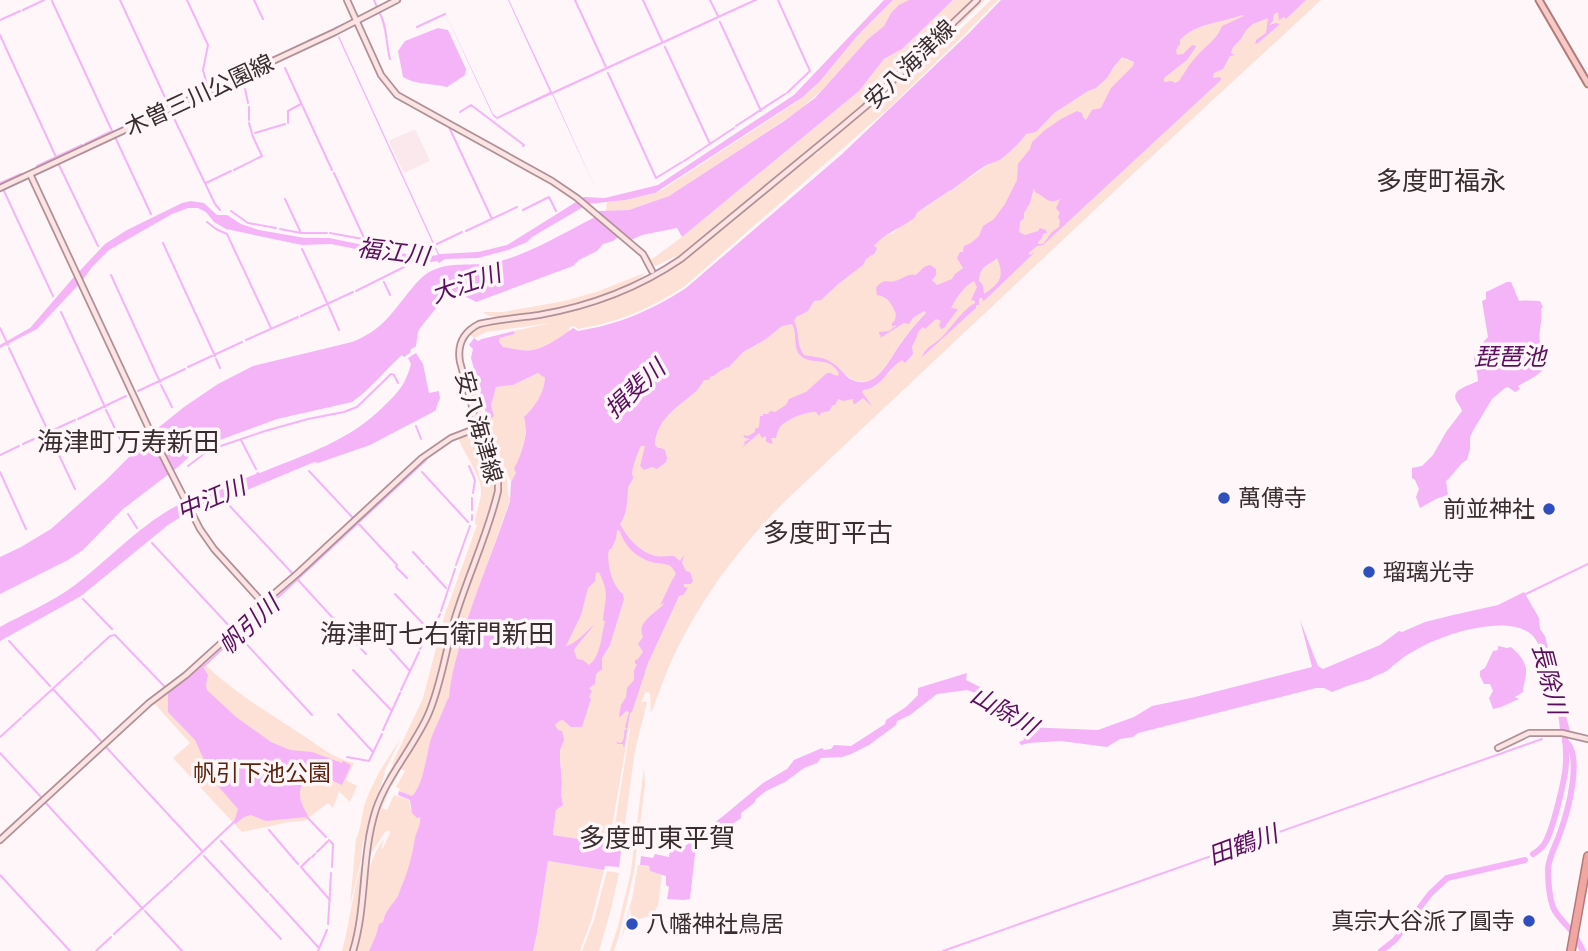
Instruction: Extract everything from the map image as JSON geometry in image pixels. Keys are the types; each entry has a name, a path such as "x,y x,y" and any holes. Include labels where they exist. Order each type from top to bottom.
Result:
{"highway":[{"path":"1571,951 1588,856"}],"main road":[{"path":"347,0 381,75 397,94 536,170 577,198 643,254 652,271"},
{"name":"木曽三川公園線","path":"0,188 357,22 397,0"},
{"name":"安八海津線","path":"353,951 361,920 368,848 376,809 432,706 456,615 497,496 498,481 477,428 459,352 463,338 471,328 484,323 596,302 628,290 662,271 866,107 977,0"},
{"path":"1539,0 1588,83"},
{"path":"30,174 150,430 194,516 214,549 264,603"},
{"path":"0,840 149,703 186,675 422,458 451,438 477,428"},
{"path":"1498,748 1529,733 1562,733 1588,739"}],"shaded area":[{"path":"414,130 430,161 404,173 389,142"}],"green space":[{"path":"893,0 909,0 891,13 884,26 798,111 669,196 629,210 606,211 607,202 649,195 662,190 795,103 812,89 857,36"},
{"path":"953,0 975,0 838,128 682,255 656,266 651,264 636,246 637,244 652,259 682,237 859,91 884,59 902,49"},
{"path":"979,0 985,0 942,42 944,45 991,0 998,0 888,109 685,286 646,308 621,318 578,329 570,327 565,335 537,349 525,351 503,347 499,342 500,338 515,334 514,331 550,323 486,332 474,338 468,333 483,325 556,313 566,314 566,311 597,303 626,291 682,260 811,155 819,152 817,150 866,108"},
{"path":"1299,0 1321,0 783,503 738,553 689,627 670,663 651,713 648,692 641,703 647,702 635,750 622,845 612,844 629,728 609,844 553,835 556,810 563,805 561,764 550,718 564,651 629,473 639,449 651,431 697,385 812,303 874,249 875,243 883,236 893,233 963,180 991,163 1024,132 1111,71 1122,57 1136,64 1107,109 1020,178 1011,198 952,283 912,316 925,311 926,313 907,334 877,376 863,382 844,374 848,378 874,387 890,372 913,334 1052,164 1131,163 1212,87 1210,77 1248,25"},
{"path":"1253,9 1200,74 1164,88 1150,54 1180,32"},
{"path":"647,272 624,289 564,308 502,318 483,312 503,312 565,301"},
{"path":"539,373 545,377 543,388 536,404 525,416 526,434 511,482 487,427 487,421 494,416 491,405 496,387 513,385"},
{"path":"476,390 484,423 507,478 510,499 467,622 449,699 430,743 420,785 412,796 396,787 405,771 401,769 392,786 389,785 428,718 456,621 499,499 498,476 483,440 470,392"},
{"path":"475,431 490,463 495,482 495,498 454,615 429,705 383,790 387,775 423,698 445,614 477,525 480,482 458,437"},
{"name":"帆引下池公園","path":"202,662 262,709 326,751 354,763 346,780 357,786 350,802 339,791 333,808 328,803 304,821 242,832 173,758 190,743 153,702"},
{"path":"401,738 384,772 367,839 363,840 350,905 356,839 364,806 377,776"},
{"path":"644,767 645,785 634,872 619,936 614,951 610,951 631,871"},
{"path":"387,790 389,791 382,808 387,810 394,795 409,800 411,809 420,817 418,835 405,881 383,922 379,924 369,951 355,951 370,867 378,848 384,839 381,849 383,848 390,833 389,830 385,832 370,855 375,822"},
{"path":"366,852 358,924 351,951 342,951 358,876"},
{"path":"548,861 604,870 592,918 580,951 533,951"},
{"path":"638,865 662,874 658,905 653,915 632,921 630,908 621,938 632,899"},
{"path":"607,871 619,873 599,951 582,951 594,920"}],"water":[{"path":"439,0 493,114 497,117 550,92 508,0 552,92 758,0 553,94 597,192 552,94 497,119 493,116"},
{"name":"福江川","path":"884,0 893,0 803,97 655,193 588,204 527,242 508,250 478,258 445,259 439,263 425,263 331,244 302,245 226,229 214,222 206,212 198,208 188,208 172,214 109,250 37,329 0,348 0,345 30,328 105,244 127,230 191,201 204,203 217,215 227,215 241,224 259,230 305,238 329,238 421,257 438,255 339,36 439,254 478,252 507,245 584,197 605,198 658,185 794,95"},
{"name":"大江川","path":"909,0 953,0 902,49 884,59 859,91 682,237 677,228 631,240 623,233 573,266 476,302 460,296 444,298 420,328 416,346 411,352 404,357 402,355 352,402 277,419 198,448 178,467 123,509 83,550 0,594 0,557 51,529 106,480 158,428 218,384 253,366 362,338 384,322 418,281 431,271 448,266 501,261 551,240 599,215 599,211 629,210 669,196 815,98 868,39 884,26 891,13"},
{"name":"揖斐川","path":"1001,0 1306,0 1286,19 1284,17 1279,20 1278,12 1274,14 1269,25 1280,24 1258,43 1254,44 1266,33 1268,18 1246,30 1233,47 1231,53 1235,55 1230,56 1223,69 1214,73 1213,78 1220,77 1221,80 1043,245 1037,246 1029,253 1035,252 986,299 983,301 979,298 979,305 922,357 975,303 971,300 977,287 974,281 955,300 951,308 958,309 944,328 941,329 941,321 936,319 925,329 923,327 912,346 913,354 905,363 902,360 875,386 863,390 872,406 863,398 855,404 853,399 838,399 829,411 819,416 812,412 786,422 780,427 776,438 771,438 773,444 766,442 766,436 762,438 759,433 742,448 744,442 750,439 743,435 748,436 755,432 759,427 760,416 770,411 775,412 786,405 789,399 806,392 827,373 837,376 839,374 831,365 805,359 798,353 792,324 782,326 743,352 729,367 709,380 704,380 695,392 668,415 659,429 655,445 665,450 666,462 657,469 652,467 644,470 640,466 645,446 641,446 633,466 626,511 620,524 634,544 649,554 674,556 680,561 684,555 682,563 686,571 690,572 693,581 691,584 684,584 684,587 688,588 679,596 648,663 630,713 624,748 623,744 616,742 621,743 624,739 629,712 619,716 627,688 634,680 637,664 635,660 643,652 638,644 643,637 642,627 663,605 664,603 660,605 676,574 669,565 646,560 636,554 617,530 616,539 609,549 608,560 613,580 624,599 610,645 602,658 602,669 596,674 595,684 589,688 592,691 589,697 591,699 582,727 571,727 563,720 555,725 562,731 564,740 560,750 563,805 556,810 553,835 609,844 608,848 621,851 619,867 605,866 604,870 548,861 533,951 369,951 379,924 383,922 386,912 399,894 420,823 420,817 417,818 412,813 410,800 398,795 399,791 412,796 421,778 432,737 449,698 465,627 510,501 511,482 516,473 514,468 526,433 524,417 538,399 545,378 538,373 513,385 496,387 491,405 494,416 487,421 479,387 476,387 474,381 477,380 471,358 473,349 469,345 474,338 478,341 514,331 515,334 500,338 499,342 503,347 525,351 537,349 573,328 578,331 634,316 686,288 841,155","holes":["1244,16 1222,26 1179,81 1164,82 1164,78 1187,60 1196,47 1192,45 1183,54 1177,55 1180,40 1201,27","1122,57 1134,62 1111,88 1101,108 1092,110 1086,120 1082,113 1077,111 1045,130 1032,142 1018,164 1017,180 1005,204 994,219 983,226 979,236 964,246 963,252 960,252 957,258 963,268 952,279 937,285 932,280 936,269 930,265 916,275 879,284 876,288 877,295 889,301 896,314 892,327 896,326 889,331 879,332 880,338 904,323 909,324 924,311 926,313 908,333 880,373 867,382 859,382 850,379 827,360 804,355 794,321 796,317 808,311 814,301 821,300 863,265 866,259 875,253 877,248 874,246 883,238 985,166 1001,159 1026,134 1036,132 1054,113 1096,88","1034,188 1035,192 1050,201 1060,199 1056,208 1060,213 1059,227 1043,244 1038,242 1043,234 1047,233 1046,230 1040,228 1025,235 1019,232 1020,222","997,258 1001,270 1000,279 984,294 983,285 979,281 983,269","599,572 606,591 605,622 598,651 589,665 577,659 574,650 594,625 566,646 581,615 588,588 595,581 596,573"]},
{"path":"438,28 448,30 466,69 465,75 447,87 419,83 403,77 398,51 405,41"},
{"name":"琵琶池","path":"1511,282 1519,301 1540,301 1543,307 1538,348 1546,366 1518,386 1520,389 1515,392 1505,388 1492,399 1470,437 1467,460 1446,481 1448,495 1420,508 1416,497 1419,489 1412,478 1412,468 1422,466 1433,455 1462,411 1456,400 1456,393 1478,381 1474,358 1488,337 1482,301 1486,299 1486,292"},
{"name":"中江川","path":"416,353 423,364 429,393 439,391 436,410 370,445 318,463 314,462 179,518 81,596 0,641 0,627 66,591 166,512 202,493 203,495 311,453 357,428 398,391 409,371 411,364 408,358"},
{"path":"1524,592 1539,618 1540,629 1545,636 1570,731 1560,730 1551,679 1536,641 1531,634 1520,628 1506,626 1472,629 1439,639 1407,655 1384,673 1332,692 1316,688 1138,733 1107,747 1061,741 1021,745 1019,742 1024,740 1023,735 994,712 988,702 978,694 967,690 937,694 910,715 897,721 896,725 869,745 842,757 821,758 817,763 766,791 741,813 741,818 714,837 696,845 690,899 667,899 669,887 666,885 666,876 650,871 649,866 640,865 641,856 653,858 655,854 669,857 670,849 687,845 691,838 722,817 763,783 787,769 794,760 822,748 831,749 834,745 851,746 906,707 918,695 918,688 967,673 966,680 984,689 1025,727 1098,730 1134,717 1152,706 1312,667 1300,620 1318,666 1323,669 1380,645 1399,631 1425,622 1498,605"},
{"path":"1498,646 1511,647 1522,658 1526,676 1523,692 1515,697 1519,699 1493,709 1489,698 1493,691 1490,684 1484,684 1480,671 1485,668 1493,651 1498,650"},
{"name":"帆引下池公園","path":"202,665 208,675 207,690 236,717 271,742 290,750 312,752 351,765 342,785 313,772 307,777 300,792 308,815 306,817 266,821 251,815 235,824 238,809 218,786 195,740 168,712 168,693"}],"waterway":[{"path":"23,10 44,0"},
{"path":"120,0 169,106"},
{"path":"187,0 208,45 203,70 208,88"},
{"path":"254,0 263,19"},
{"path":"363,15 377,7 374,0"},
{"path":"575,0 606,67"},
{"path":"643,0 662,41"},
{"path":"710,0 718,16"},
{"path":"778,0 810,71 787,93"},
{"path":"52,1 113,133"},
{"path":"0,20 20,11"},
{"path":"379,12 385,28 390,59"},
{"path":"417,27 445,14"},
{"path":"720,22 761,111"},
{"path":"335,28 348,23"},
{"path":"308,41 333,30"},
{"path":"0,35 56,157"},
{"path":"279,55 305,43"},
{"path":"665,47 710,144"},
{"path":"246,70 276,56"},
{"path":"285,68 332,170"},
{"path":"198,92 242,72"},
{"path":"608,73 656,178 682,162"},
{"path":"245,89 248,103"},
{"path":"143,118 195,94"},
{"path":"736,126 785,94"},
{"path":"288,123 288,111 301,104"},
{"path":"460,112 471,105 523,146"},
{"path":"249,107 249,120"},
{"path":"171,112 220,210"},
{"path":"113,132 140,119"},
{"path":"436,120 445,124"},
{"path":"234,170 262,156 249,123"},
{"path":"255,133 285,124"},
{"path":"449,127 492,219"},
{"path":"684,161 734,128"},
{"path":"85,144 110,132"},
{"path":"115,137 151,214"},
{"path":"37,166 82,145"},
{"path":"59,165 98,246"},
{"path":"206,183 231,171"},
{"name":"福江川","path":"334,173 365,240"},
{"path":"0,183 21,174"},
{"path":"4,191 53,296"},
{"path":"523,210 549,197 556,211"},
{"path":"285,199 301,233"},
{"path":"466,231 517,207"},
{"path":"231,211 248,223 276,228"},
{"path":"207,222 227,234 271,328"},
{"path":"280,229 301,233 327,233"},
{"name":"福江川","path":"437,244 462,232"},
{"name":"福江川","path":"330,233 363,239"},
{"path":"163,243 215,356"},
{"path":"302,249 312,270"},
{"name":"福江川","path":"356,291 406,266"},
{"path":"313,272 328,305"},
{"path":"111,275 160,382"},
{"path":"384,282 390,295"},
{"path":"301,316 353,292"},
{"path":"329,307 339,330"},
{"path":"61,312 105,407"},
{"path":"246,340 298,317"},
{"path":"0,328 8,345"},
{"path":"188,367 242,342"},
{"path":"9,348 49,433"},
{"path":"216,359 220,368"},
{"path":"138,391 185,369"},
{"path":"188,466 209,450 265,431 357,407 391,374 398,383"},
{"path":"161,385 172,407"},
{"path":"78,419 126,396"},
{"path":"106,410 122,443"},
{"path":"23,444 75,420"},
{"path":"416,426 421,439"},
{"path":"50,436 75,489"},
{"path":"241,440 256,469"},
{"path":"0,455 19,446"},
{"name":"帆引川","path":"204,666 426,460"},
{"path":"469,466 475,480 473,493"},
{"path":"309,471 354,519"},
{"path":"0,472 26,529"},
{"path":"422,472 468,522"},
{"path":"472,498 472,510"},
{"name":"中江川","path":"227,503 293,574"},
{"path":"128,514 137,528"},
{"path":"472,515 472,520"},
{"path":"357,522 407,578"},
{"path":"456,565 470,526"},
{"path":"152,543 232,629"},
{"path":"413,552 424,564"},
{"path":"1526,594 1588,564"},
{"path":"426,566 446,588"},
{"path":"441,611 455,569"},
{"path":"298,580 366,654"},
{"path":"395,594 430,631"},
{"path":"83,599 112,629"},
{"path":"430,631 440,614"},
{"path":"420,649 429,634"},
{"path":"84,660 110,636 115,635 165,687"},
{"path":"239,636 312,715"},
{"path":"9,641 50,686"},
{"path":"384,642 409,670"},
{"path":"401,690 419,652"},
{"path":"23,716 82,662"},
{"path":"353,670 392,711"},
{"path":"53,689 102,742"},
{"path":"383,730 400,693"},
{"path":"338,714 373,752"},
{"path":"0,737 21,718"},
{"name":"長除川","path":"1533,854 1545,843 1559,799 1566,762 1564,729"},
{"path":"347,757 369,761 382,734"},
{"name":"田鶴川","path":"943,951 1542,739"},
{"name":"山除川","path":"1565,741 1571,748 1574,771 1570,799 1550,860 1549,883 1554,910 1573,933 1583,951"},
{"path":"106,747 202,851"},
{"path":"0,753 42,798"},
{"path":"45,802 143,909"},
{"path":"306,816 326,837"},
{"path":"174,879 235,821"},
{"path":"269,830 298,864"},
{"path":"329,840 333,844 332,867"},
{"path":"221,841 268,892"},
{"path":"317,852 328,841"},
{"path":"312,857 315,854"},
{"path":"204,856 281,939"},
{"path":"310,858 301,867 330,900"},
{"name":"長除川","path":"1381,951 1395,940 1430,894 1447,878 1525,860"},
{"path":"330,891 331,873"},
{"path":"0,875 70,951"},
{"path":"114,934 172,881"},
{"path":"328,924 330,893"},
{"path":"270,894 319,948"},
{"path":"145,911 182,951"},
{"path":"318,951 327,930"},
{"path":"96,951 111,937"}],"place":[{"name":"萬傅寺","path":"1224,498"},
{"name":"前並神社","path":"1549,509"},
{"name":"瑠璃光寺","path":"1369,572"},
{"name":"真宗大谷派了圓寺","path":"1529,921"},
{"name":"八幡神社鳥居","path":"632,924"}],"district":[{"name":"多度町福永","path":"1441,181"},
{"name":"海津町万寿新田","path":"128,442"},
{"name":"多度町平古","path":"828,533"},
{"name":"海津町七右衛門新田","path":"437,634"},
{"name":"多度町東平賀","path":"657,838"}]}
